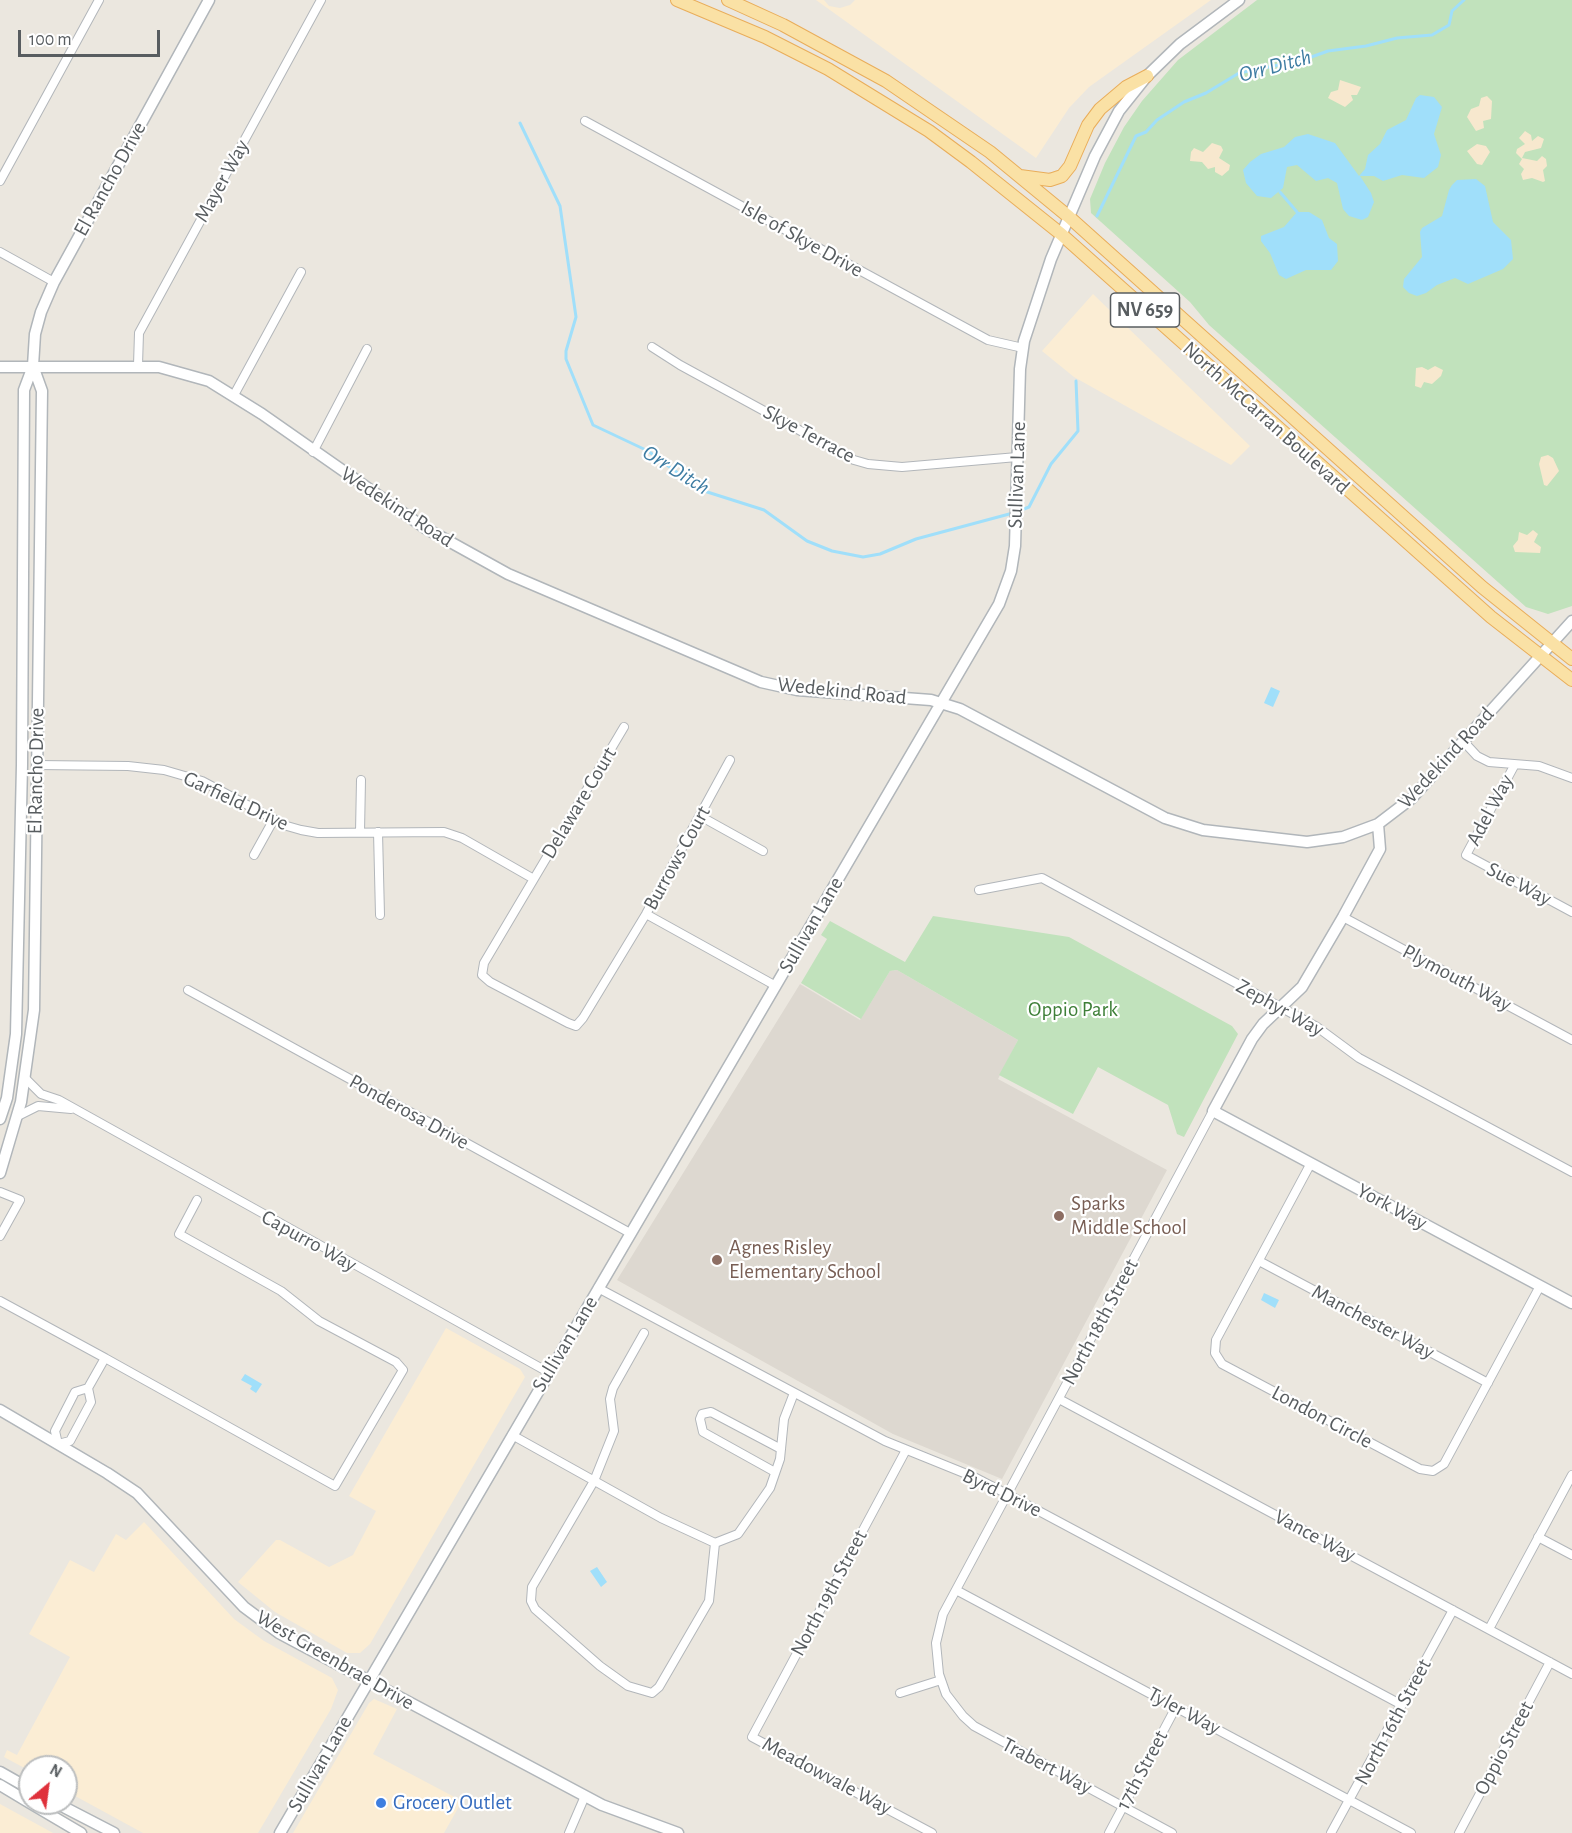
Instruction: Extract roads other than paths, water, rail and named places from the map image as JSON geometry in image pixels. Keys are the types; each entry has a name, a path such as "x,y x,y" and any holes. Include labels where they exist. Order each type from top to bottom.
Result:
{"main road":[{"name":"North McCarran Boulevard","path":"677,0 765,37 828,69 886,104 971,162 1061,234 1388,528 1539,657 1572,680"},
{"name":"North McCarran Boulevard","path":"729,0 783,25 886,81 990,152 1069,217 1482,587 1572,659"},
{"path":"1020,176 1050,180 1062,176 1070,166 1088,125 1100,109 1126,87 1147,76"}],"street":[{"path":"0,180 99,0"},
{"name":"El Rancho Drive","path":"0,1119 7,1098 16,1034 20,871 24,390 33,366 38,323 54,282 209,0"},
{"name":"Mayer Way","path":"138,365 139,333 321,0"},
{"name":"Sullivan Lane","path":"280,1833 776,986 1006,587 1015,546 1023,348 1038,291 1109,126 1147,76 1180,44 1239,0"},
{"name":"Isle of Skye Drive","path":"585,121 988,340 1023,348"},
{"path":"0,252 54,282"},
{"path":"234,395 301,272"},
{"name":"Skye Terrace","path":"652,346 680,365 854,460 868,464 902,467 1017,457"},
{"path":"313,452 367,349"},
{"name":"Wedekind Road","path":"0,367 138,365 175,370 209,381 234,395 424,528 461,549 578,605 761,682 797,690 922,699 960,709 1130,801 1184,825 1203,830 1307,842 1343,837 1378,824 1412,798 1572,621"},
{"name":"El Rancho Drive","path":"0,1173 18,1116 34,1010 42,391 33,366"},
{"name":"Delaware Court","path":"621,954 576,1026 490,982 482,975 484,963 532,878 624,727"},
{"path":"1464,742 1477,756 1489,762 1539,766 1572,778"},
{"name":"Burrows Court","path":"621,954 730,760"},
{"name":"Garfield Drive","path":"37,765 128,766 164,770 202,781 274,819 301,830 444,832 462,838 532,878"},
{"name":"Adel Way","path":"1466,855 1514,765"},
{"path":"360,832 361,780"},
{"path":"700,816 763,851"},
{"path":"254,855 274,819"},
{"name":"North 18th Street","path":"941,1680 936,1659 939,1629 956,1590 1252,1039 1280,1007 1302,987 1343,917 1380,849 1378,824"},
{"path":"378,832 380,915"},
{"name":"Sue Way","path":"1466,855 1572,912"},
{"name":"Zephyr Way","path":"979,890 1042,878 1324,1031 1359,1058 1572,1172"},
{"path":"645,914 776,986"},
{"name":"Plymouth Way","path":"1343,917 1572,1040"},
{"name":"Ponderosa Drive","path":"188,990 630,1233"},
{"name":"Capurro Way","path":"25,1078 41,1094 59,1100 71,1109 548,1372"},
{"path":"7,1098 11,1106 7,1132 10,1142"},
{"name":"Capurro Way","path":"18,1116 38,1106 71,1109"},
{"name":"York Way","path":"1213,1111 1572,1303"},
{"name":"London Circle","path":"1311,1163 1216,1340 1215,1353 1218,1359 1368,1442 1420,1469 1433,1471 1439,1469 1444,1464 1540,1286"},
{"path":"0,1192 20,1200 0,1236"},
{"path":"0,1301 335,1486 403,1370 396,1362 319,1321 281,1291 179,1234 197,1200"},
{"name":"Manchester Way","path":"1259,1260 1488,1383"},
{"name":"Byrd Drive","path":"598,1288 906,1450 975,1477 1402,1705"},
{"path":"644,1333 613,1388 610,1399 614,1431 594,1481 532,1587 531,1601 535,1609 628,1686 652,1693 659,1687 709,1601 715,1543"},
{"path":"88,1388 75,1392 55,1431 58,1444 70,1441 91,1402 88,1388 105,1358"},
{"path":"512,1435 661,1518 715,1543 738,1534 770,1488 781,1449 783,1425 794,1393"},
{"name":"Vance Way","path":"1059,1399 1572,1674"},
{"name":"West Greenbrae Drive","path":"0,1410 137,1493 234,1598 260,1620 585,1796 630,1818 678,1833"},
{"path":"775,1472 704,1432 700,1419 702,1414 711,1412 781,1449"},
{"name":"North 19th Street","path":"752,1737 906,1450"},
{"path":"1489,1629 1572,1475"},
{"path":"1539,1537 1572,1555"},
{"name":"Tyler Way","path":"956,1590 1411,1833"},
{"name":"North 16th Street","path":"1331,1833 1453,1610"},
{"name":"Oppio Street","path":"1459,1833 1550,1662"},
{"path":"900,1693 941,1680"},
{"name":"Trabert Way","path":"941,1680 954,1706 974,1726 1172,1833"},
{"name":"17th Street","path":"1108,1833 1176,1707"},
{"name":"Meadowvale Way","path":"752,1737 932,1833"},
{"path":"0,1772 18,1782"},
{"path":"0,1785 18,1796"},
{"path":"570,1833 574,1815 585,1796"},
{"path":"78,1814 114,1833"},
{"path":"50,1815 81,1833"}],"water":[{"path":"1420,95 1434,97 1442,107 1434,134 1441,155 1438,167 1424,178 1402,175 1383,181 1374,176 1360,176 1374,202 1368,217 1362,220 1349,216 1343,209 1337,183 1328,178 1316,181 1297,165 1287,167 1283,188 1271,198 1257,196 1246,183 1243,170 1250,162 1261,154 1284,147 1295,137 1308,134 1335,143 1359,176 1365,169 1368,155 1380,144 1387,130 1406,120 1416,98"},
{"path":"1476,179 1485,186 1493,222 1511,240 1513,259 1503,269 1468,284 1455,278 1417,296 1409,293 1403,287 1404,279 1422,257 1420,232 1422,228 1442,216 1449,190 1457,180"},
{"path":"1297,212 1309,212 1322,220 1329,238 1337,244 1338,261 1331,270 1306,270 1286,279 1279,275 1270,253 1261,241 1261,236 1284,227"},
{"path":"1271,687 1280,691 1273,707 1264,703"},
{"path":"1264,1293 1279,1300 1275,1308 1261,1300"},
{"path":"245,1374 262,1384 256,1393 250,1389 252,1386 241,1380"},
{"path":"597,1567 607,1582 601,1587 590,1571"}],"waterway":[{"name":"Orr Ditch","path":"1097,216 1136,136 1146,132 1157,120 1184,102 1206,93 1239,73 1303,60 1328,51 1366,46 1397,38 1432,35 1449,25 1452,11 1464,0"},
{"name":"Orr Ditch","path":"520,123 560,206 576,317 566,351 566,359 593,425 648,451 701,490 764,510 807,541 832,551 863,557 880,554 916,539 1013,513"},
{"path":"1280,192 1297,212"},
{"name":"Orr Ditch","path":"1019,511 1029,507 1051,464 1078,431 1076,381"}],"place":[{"name":"Sparks Middle School","path":"1059,1216"},
{"name":"Agnes Risley Elementary School","path":"717,1260"},
{"name":"Grocery Outlet","path":"381,1803"}],"park label":[{"name":"Oppio Park","path":"1073,1010"}]}
